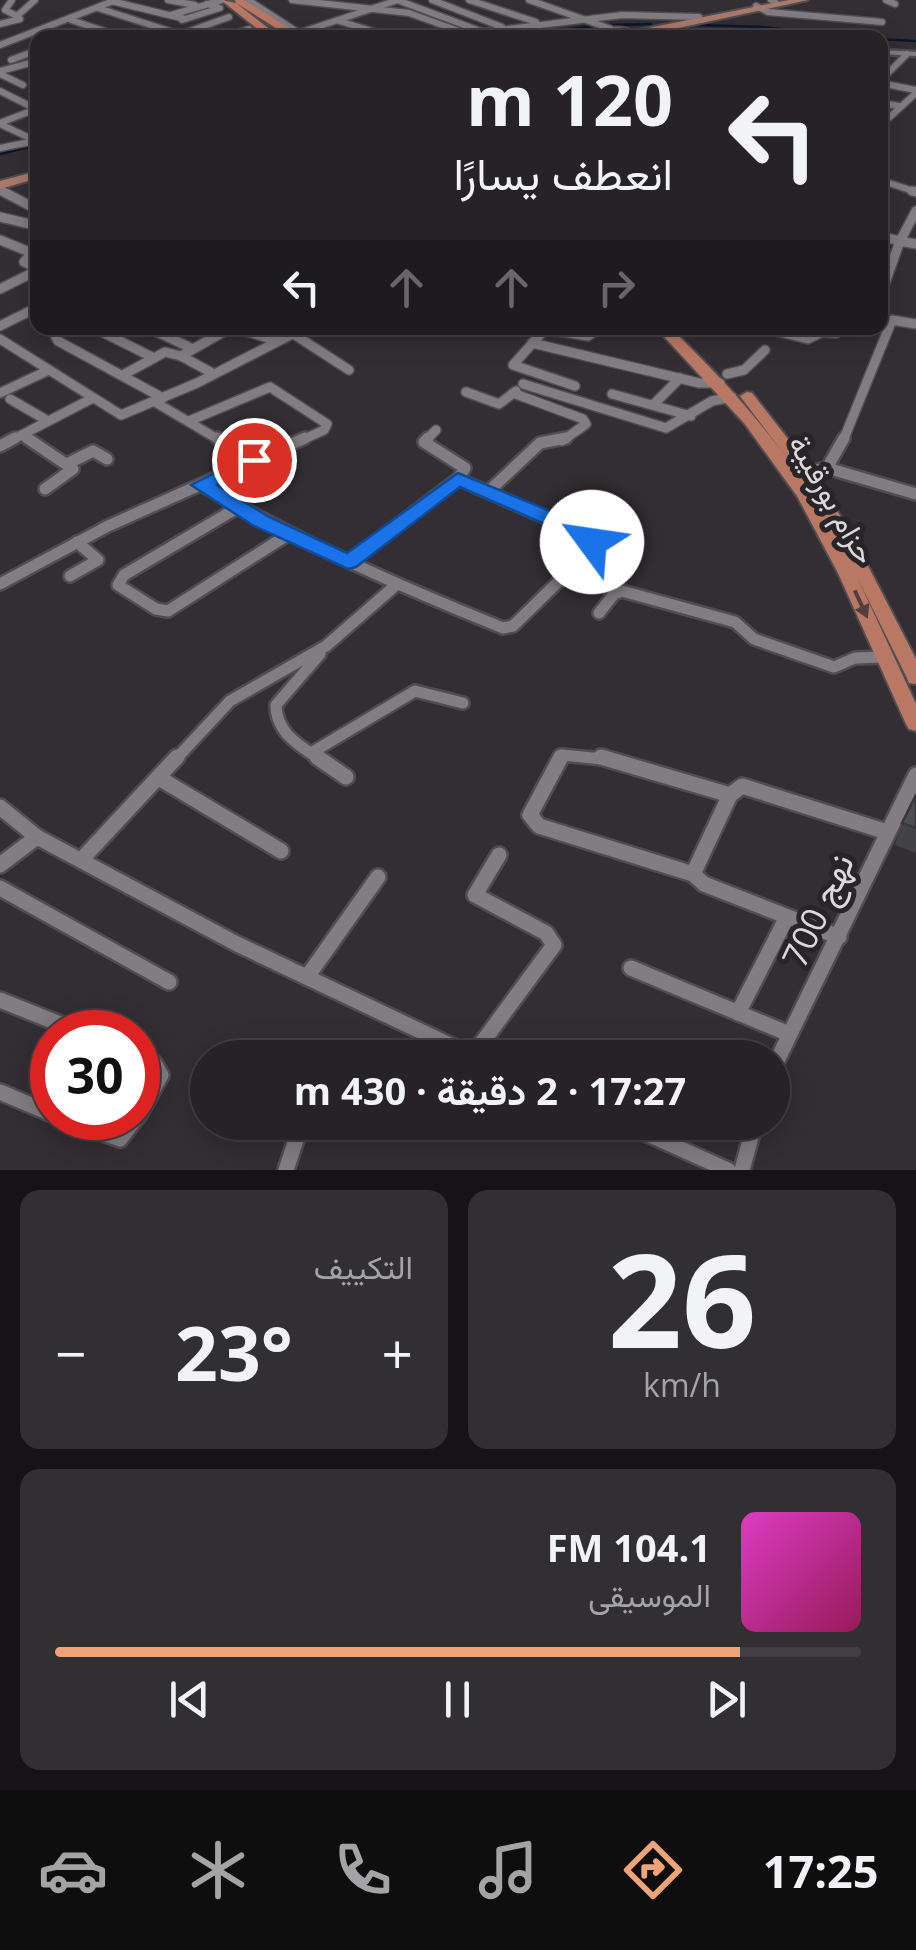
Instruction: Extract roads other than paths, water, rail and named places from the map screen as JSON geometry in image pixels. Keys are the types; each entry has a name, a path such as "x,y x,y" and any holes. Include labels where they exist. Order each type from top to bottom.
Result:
{"highway":[{"path":"225,0 284,30"},
{"path":"225,0 265,30"},
{"path":"238,0 286,30"},
{"name":"حزام بورقيبة","path":"684,335 726,385 799,487 840,560 916,724"},
{"name":"حزام بورقيبة","path":"726,385 764,416 806,472 858,560 916,678"}],"main road":[{"path":"668,28 790,0"},
{"path":"668,28 700,16 803,0"},
{"path":"0,188 30,179"}],"street":[{"path":"0,24 20,19 5,10 12,0"},
{"path":"17,16 36,0"},
{"path":"140,8 154,0"},
{"path":"164,27 220,8 168,0"},
{"path":"187,0 203,5"},
{"path":"171,15 225,0"},
{"path":"248,0 290,30"},
{"path":"292,0 412,13 457,30"},
{"path":"312,30 398,0 478,30"},
{"path":"432,0 504,28 582,19"},
{"path":"470,0 536,22"},
{"path":"529,0 604,30"},
{"path":"541,4 557,0"},
{"path":"886,0 895,4"},
{"path":"46,30 114,1 185,19"},
{"path":"100,4 172,30"},
{"path":"465,14 488,7"},
{"path":"757,7 882,22"},
{"path":"657,15 668,28"},
{"path":"494,30 536,22 700,16"},
{"path":"193,30 229,17"},
{"path":"71,20 102,30"},
{"path":"339,21 369,30"},
{"path":"282,22 327,24"},
{"path":"0,45 30,36"},
{"path":"11,42 30,49"},
{"path":"0,70 30,54"},
{"path":"888,70 911,54"},
{"path":"0,70 30,63"},
{"path":"0,70 23,84"},
{"path":"904,88 913,78"},
{"path":"888,84 916,91"},
{"path":"0,91 30,106"},
{"path":"888,118 916,91"},
{"path":"888,104 899,106"},
{"path":"0,124 30,113"},
{"path":"0,124 30,139"},
{"path":"0,148 30,143"},
{"path":"902,188 916,178"},
{"path":"888,183 916,192"},
{"path":"0,188 30,205"},
{"path":"888,274 916,211"},
{"path":"0,217 30,224"},
{"path":"0,238 25,223"},
{"path":"0,238 30,252"},
{"path":"888,238 916,244"},
{"path":"0,253 15,245"},
{"path":"0,289 30,273"},
{"path":"0,326 30,313"},
{"path":"888,319 916,324"},
{"path":"888,330 892,320"},
{"path":"55,335 58,341 124,376 254,460"},
{"path":"108,335 154,358"},
{"path":"165,335 192,348"},
{"path":"180,356 216,335"},
{"path":"259,335 274,340"},
{"path":"0,339 118,415 214,374 285,335"},
{"path":"296,335 348,370"},
{"path":"539,335 513,363 574,386"},
{"path":"792,335 808,339 816,335"},
{"path":"827,468 854,419 886,335"},
{"path":"532,343 699,384 726,385"},
{"path":"523,384 658,427 672,427 712,401 766,350"},
{"path":"124,376 166,352 214,374"},
{"path":"48,421 5,396 50,370"},
{"path":"466,392 499,404 534,374"},
{"path":"652,405 680,378"},
{"path":"3,579 324,430 326,422 270,387 189,421"},
{"path":"490,490 540,443 562,441 586,424 583,419 513,393"},
{"path":"612,394 690,416"},
{"path":"0,446 91,399"},
{"path":"348,562 458,479 465,468 424,442 436,430"},
{"path":"22,435 73,470 45,489"},
{"path":"67,464 93,451 107,459"},
{"path":"806,472 827,468 916,494"},
{"path":"202,485 237,508 396,585 508,628 559,581 592,542 588,535 458,479"},
{"path":"237,508 124,575 118,585 156,609 168,612 289,534"},
{"path":"70,576 98,560 77,542"},
{"path":"346,777 283,730 275,712 326,646 396,585"},
{"path":"599,613 614,594 622,591 735,622 754,638 834,667 854,658 885,656"},
{"path":"82,859 230,701 326,646"},
{"path":"311,753 415,691 463,702"},
{"path":"730,795 576,753 562,755 530,814 538,826 692,874 704,884 839,937"},
{"name":"نهج 700","path":"786,1040 916,775"},
{"path":"160,778 281,851"},
{"path":"692,874 730,795 742,786 887,832"},
{"path":"0,806 37,837 238,944 441,1040"},
{"path":"0,865 37,837"},
{"path":"486,1040 554,945 546,933 475,895 498,855"},
{"path":"306,977 378,876"},
{"path":"0,888 169,982"},
{"path":"738,1013 787,916"},
{"path":"631,968 789,1034"},
{"path":"0,1000 30,1012"},
{"path":"0,1092 30,1105"},
{"path":"286,1170 296,1140"},
{"path":"660,1140 728,1170"},
{"path":"742,1170 750,1140"}],"waterway":[{"path":"607,25 651,24"},
{"path":"697,25 789,30"},
{"path":"562,30 594,26"},
{"path":"888,39 916,41"},
{"path":"0,154 30,147"}]}
